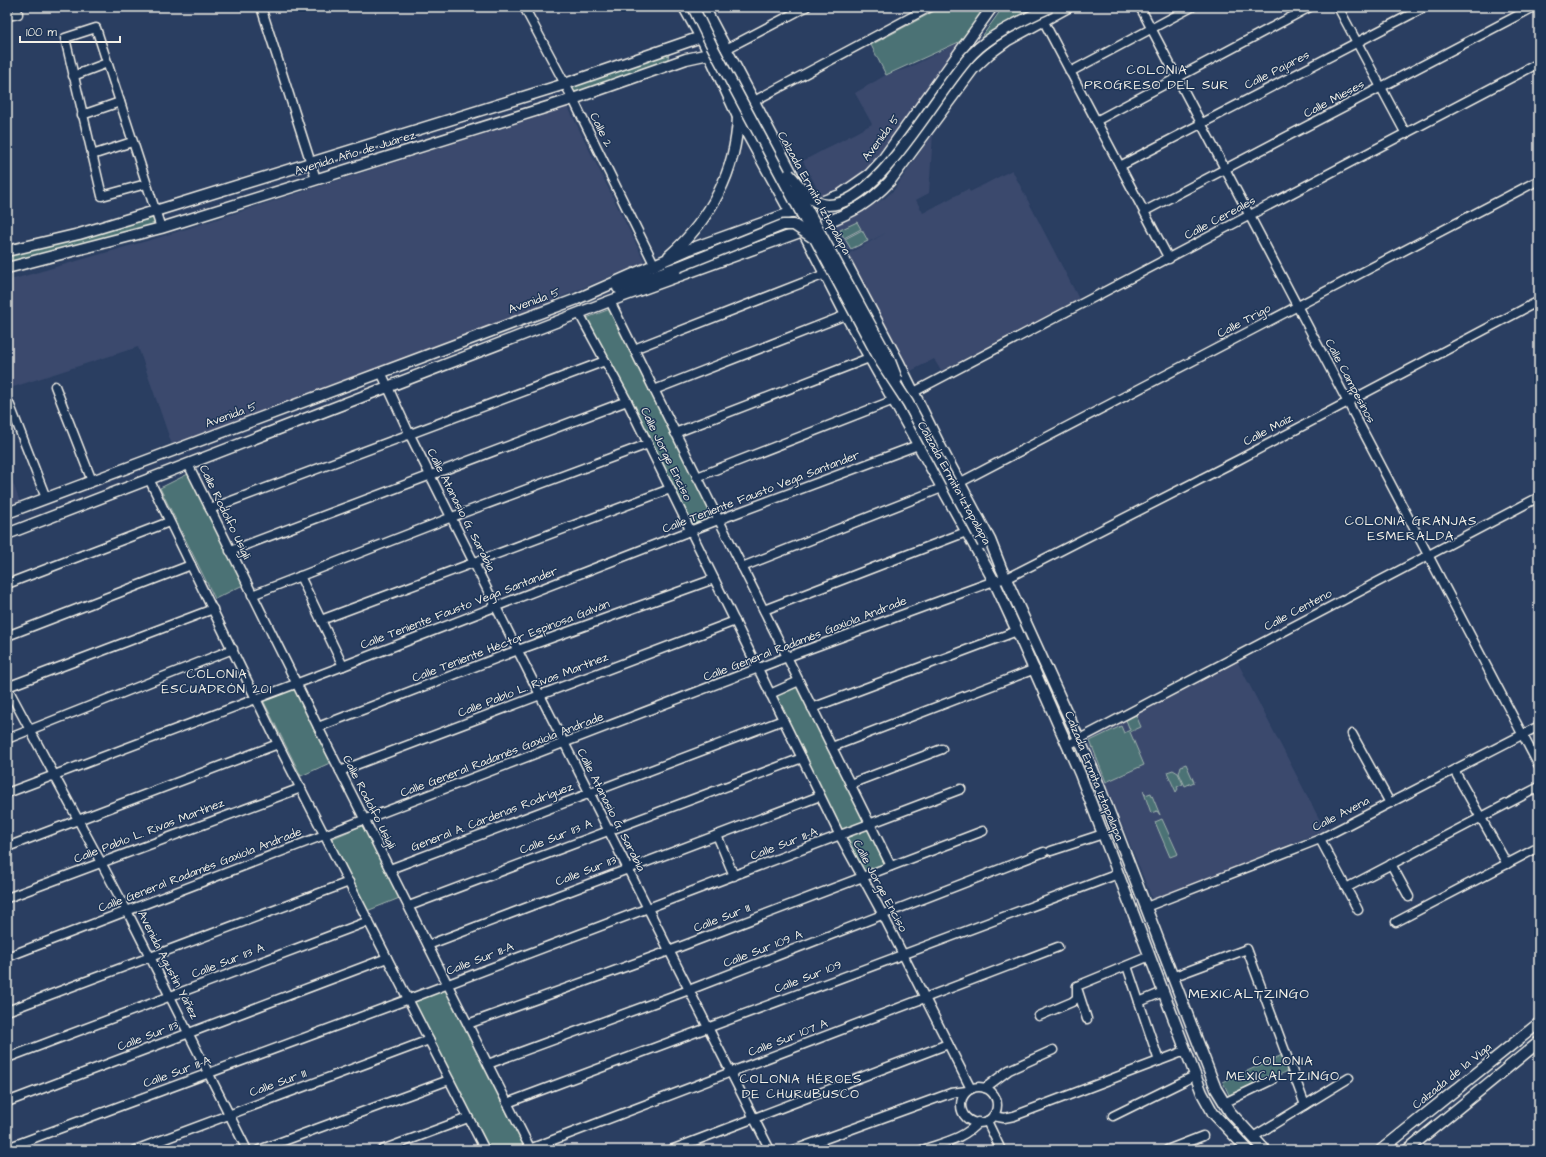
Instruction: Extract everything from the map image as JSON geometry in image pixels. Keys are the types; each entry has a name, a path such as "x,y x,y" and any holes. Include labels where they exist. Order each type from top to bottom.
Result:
{"main road":[{"name":"Calzada Ermita Iztapalapa","path":"684,7 701,37 738,117 791,213"},
{"name":"Calzada Ermita Iztapalapa","path":"693,7 712,46 881,362 908,403 983,544 1007,578 1093,770 1216,1089 1230,1112 1265,1150"},
{"name":"Calzada Ermita Iztapalapa","path":"704,7 784,160 810,205"},
{"name":"Avenida 5","path":"7,513 601,290 656,266 690,249 840,195 854,186 881,162 992,7"},
{"path":"789,174 810,198 820,204 833,205 853,196 872,181 892,160 954,73 973,53 995,36 1050,7"},
{"path":"7,534 610,301 853,212 879,193 890,181 973,69 1008,40 1068,7"},
{"name":"Avenida Año de Juárez","path":"7,251 80,234 156,211 565,84 701,37"},
{"path":"680,45 685,52 686,59"},
{"name":"Avenida Año de Juárez","path":"7,268 162,228 573,99 686,59 709,54"},
{"name":"Calzada Ermita Iztapalapa","path":"709,54 721,61 757,117 890,362 897,379 902,416"},
{"path":"506,102 510,118"},
{"path":"656,266 688,238 713,204 729,168 736,142 738,117"},
{"path":"768,170 774,172 780,171 783,167 784,160"},
{"name":"Calzada Ermita Iztapalapa","path":"825,223 898,361 912,393 990,540 1001,568"},
{"path":"601,290 626,286 783,225 791,225 802,229 820,246"},
{"name":"Calzada Ermita Iztapalapa","path":"804,231 822,269 869,358 994,580 1056,716 1080,774 1150,956 1194,1076 1213,1113 1248,1150"},
{"path":"822,269 822,254 828,251 840,252"},
{"path":"1056,716 1067,711"},
{"path":"1080,774 1093,770"},
{"name":"Calzada de la Viga","path":"1381,1150 1539,1023"},
{"path":"1407,1150 1539,1042"},
{"path":"1412,1126 1421,1139"}],"street":[{"path":"7,16 18,14 17,7"},
{"path":"262,7 316,179"},
{"name":"Calle 2","path":"524,7 573,99 656,266"},
{"path":"726,49 806,7"},
{"name":"Calle Campesinos","path":"1140,7 1251,216 1347,402 1403,504 1428,555 1539,766"},
{"path":"1070,72 1192,7"},
{"path":"1096,121 1310,7"},
{"path":"1338,7 1406,134"},
{"name":"Calle Pajares","path":"1120,166 1425,7"},
{"name":"Calle Mieses","path":"1144,211 1382,88 1534,7"},
{"path":"754,101 926,8"},
{"path":"1043,20 1169,259"},
{"path":"146,184 102,196 65,38 96,28 132,142 162,228"},
{"name":"Calle Cereales","path":"912,393 1251,216 1539,63"},
{"path":"73,76 107,64"},
{"path":"82,115 120,102"},
{"path":"92,155 132,142"},
{"name":"Calle Trigo","path":"959,483 1539,180"},
{"path":"634,349 822,269"},
{"name":"Calle Jorge Enciso","path":"610,301 891,866"},
{"name":"Calle Maíz","path":"1007,578 1539,301"},
{"name":"Calle Jorge Enciso","path":"579,313 627,401 820,796 883,915 948,1044 969,1090"},
{"path":"654,390 846,315"},
{"path":"675,433 869,358"},
{"path":"210,509 605,360"},
{"name":"Calle Atanasio G. Sarabia","path":"381,372 409,433 770,1150"},
{"path":"55,386 92,481"},
{"path":"697,477 894,400"},
{"path":"230,551 627,401"},
{"path":"9,402 46,498"},
{"path":"252,595 648,444"},
{"name":"Calle Teniente Fausto Vega Santander","path":"7,793 343,666 691,532 718,520 918,445"},
{"name":"Calle Rodolfo Usigli","path":"188,464 230,551 530,1150"},
{"path":"149,480 233,649 278,744 485,1150"},
{"path":"742,567 942,488"},
{"path":"321,620 670,489"},
{"name":"Calle Centeno","path":"1068,745 1539,497"},
{"path":"7,584 169,522"},
{"path":"764,610 966,532"},
{"path":"7,636 191,565"},
{"path":"300,576 343,666"},
{"name":"Calle General Radamés Gaxiola Andrade","path":"7,957 127,910 325,836 787,657 994,580 1007,578"},
{"name":"Calle Teniente Héctor Espinosa Galván","path":"318,727 518,650 714,579"},
{"path":"7,687 213,609"},
{"name":"Calle Pablo L. Rivas Martínez","path":"340,771 735,621"},
{"path":"812,708 1017,630"},
{"path":"7,739 233,649"},
{"path":"832,748 1035,669"},
{"path":"770,694 799,681"},
{"name":"Avenida Agustín Yáñez","path":"7,687 127,910 247,1150"},
{"name":"General A. Cárdenas Rodríguez","path":"390,869 783,720"},
{"name":"Calle Avena","path":"1146,907 1320,839 1539,726"},
{"path":"1352,734 1390,803"},
{"path":"7,847 278,744"},
{"path":"850,784 942,749"},
{"name":"Calle Sur 113 A","path":"409,906 802,758"},
{"path":"1454,770 1507,864"},
{"name":"Calle Pablo L. Rivas Martínez","path":"7,898 301,788"},
{"path":"1346,888 1539,788"},
{"name":"Calle Sur 111-A","path":"7,1148 409,999 962,789"},
{"name":"Calle Sur 113","path":"428,944 820,796"},
{"name":"Calle Sur 111","path":"468,1024 669,951 983,831"},
{"name":"Calle Sur 109 A","path":"488,1064 689,990 1048,852 1103,834"},
{"path":"717,835 734,876"},
{"path":"1320,839 1358,910"},
{"path":"1396,922 1539,847"},
{"path":"1392,864 1409,897"},
{"name":"Calle Sur 109","path":"507,1103 1118,874"},
{"path":"7,1012 349,882"},
{"name":"Calle Sur 113 A","path":"7,1058 170,995 369,921"},
{"name":"Calle Sur 107 A","path":"530,1150 1058,947"},
{"path":"1172,977 1248,949 1305,1105"},
{"path":"1077,986 1150,956"},
{"name":"Calle Sur 113","path":"7,1102 387,958"},
{"path":"1127,966 1159,1061"},
{"path":"1039,1016 1072,1002 1077,998 1077,986"},
{"path":"1077,986 1087,1019"},
{"path":"1139,1002 1163,992"},
{"name":"Calle Sur 111","path":"135,1150 429,1040"},
{"path":"671,1150 948,1044"},
{"path":"794,1150 952,1093 985,1088 1008,1070 1053,1050"},
{"path":"922,1150 972,1131 978,1122 990,1118 1014,1116 1185,1051"},
{"path":"1113,1116 1194,1076"},
{"path":"1253,1137 1349,1078"},
{"path":"259,1150 449,1080"},
{"path":"1224,1103 1272,1080"},
{"path":"985,1088 991,1091 995,1097 996,1110 990,1118"},
{"path":"969,1090 961,1104 962,1110 966,1116 978,1122"},
{"path":"382,1150 468,1118"},
{"path":"990,1118 1001,1150"},
{"path":"1167,1150 1203,1136"}],"shaded area":[{"path":"961,41 931,86 869,170 855,183 822,198 803,161 872,124 855,93 886,75 908,68"},
{"path":"568,107 645,262 523,313 172,445 138,347 7,389 7,281 164,236"},
{"path":"933,133 929,193 916,200 923,213 968,189 970,192 1012,170 1079,299 941,371 934,359 911,371 846,255 886,233 845,254 832,230 833,226 885,198 894,190"},
{"path":"7,467 20,502 7,507"},
{"path":"1237,661 1325,830 1153,901 1087,739"}],"green space":[{"path":"942,7 986,7 961,41 886,75 871,45"},
{"path":"1003,7 1033,7 1000,27 971,52"},
{"path":"670,50 667,62 575,96 569,85"},
{"path":"154,218 155,226 7,266 7,252"},
{"path":"857,222 861,229 844,238 840,230"},
{"path":"862,230 868,241 851,249 845,239"},
{"path":"610,309 716,517 692,527 584,319"},
{"path":"190,473 245,584 215,599 160,488"},
{"path":"797,684 887,864 865,875 840,836 773,694"},
{"path":"295,688 332,762 301,776 263,700"},
{"path":"1136,715 1141,727 1130,732 1144,765 1106,782 1090,741 1121,726 1124,733 1130,730 1126,720"},
{"path":"1186,764 1194,782 1185,786 1179,773 1181,766"},
{"path":"1173,770 1178,773 1183,784 1177,787 1178,789 1176,792 1167,772"},
{"path":"1143,790 1145,795 1151,793 1160,815 1157,811 1151,813"},
{"path":"1162,819 1178,854 1170,857 1155,822"},
{"path":"366,824 402,897 367,911 331,839"},
{"path":"448,989 526,1145 513,1150 489,1150 414,1002"},
{"path":"1282,1055 1288,1071 1230,1097 1223,1082"}],"district":[{"name":"COLONIA PROGRESO DEL SUR","path":"1157,78"},
{"name":"COLONIA GRANJAS ESMERALDA","path":"1411,528"},
{"name":"COLONIA ESCUADRÓN 201","path":"217,682"},
{"name":"MEXICALTZINGO","path":"1249,994"},
{"name":"COLONIA MEXICALTZINGO","path":"1283,1068"},
{"name":"COLONIA HÉROES DE CHURUBUSCO","path":"801,1086"}]}
